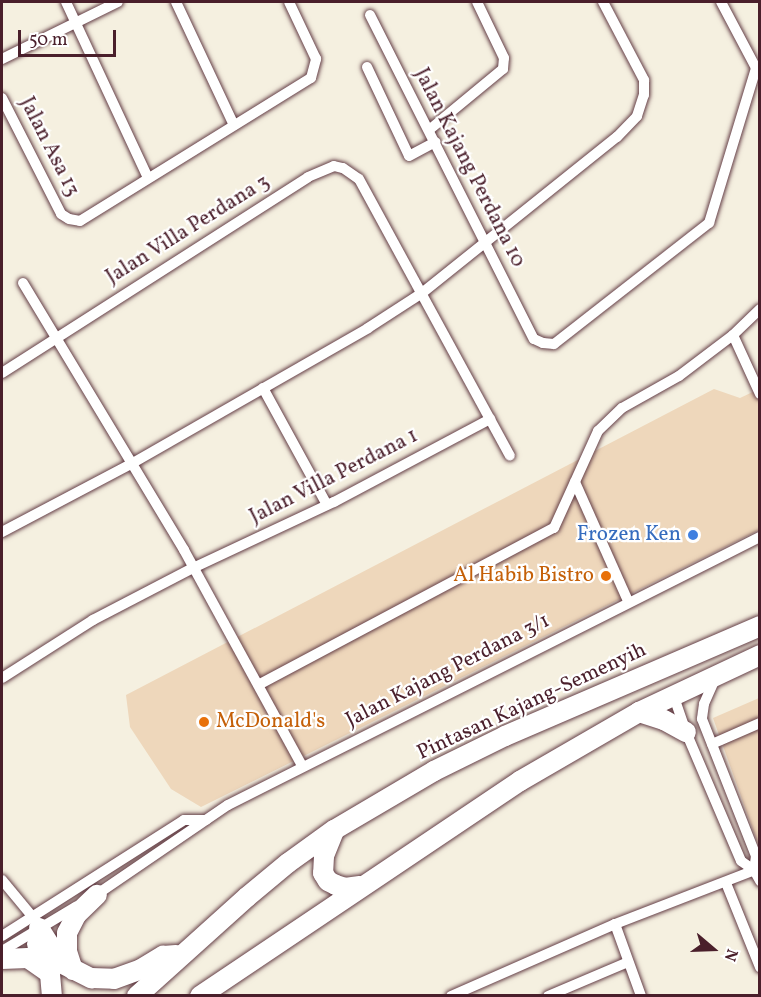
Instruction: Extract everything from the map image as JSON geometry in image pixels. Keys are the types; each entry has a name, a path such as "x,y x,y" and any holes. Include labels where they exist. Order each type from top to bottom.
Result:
{"highway":[{"name":"Pintasan Kajang-Semenyih","path":"137,996 180,955 288,863 334,830 434,771 505,736 759,626"},
{"path":"200,996 360,886 520,782 639,712 759,655"},
{"path":"639,712 664,720 686,732"},
{"path":"334,830 324,856 323,873 328,881 336,885 345,888 360,886"},
{"path":"74,970 67,952 68,933 76,915 97,895"},
{"path":"32,925 54,955 74,970 91,978 114,979 141,969 163,956 180,955"},
{"path":"32,925 50,974 52,996"},
{"path":"2,958 28,958 38,963 50,974"}],"street":[{"path":"66,2 148,178 311,78 316,59 289,2"},
{"path":"2,59 118,2"},
{"path":"176,2 234,125"},
{"path":"429,130 495,78 503,69 504,58 477,2"},
{"path":"2,532 131,464 422,293 617,136 637,116 645,95 644,81 603,2"},
{"path":"721,2 758,67"},
{"name":"Jalan Kajang Perdana 10","path":"370,15 534,339 543,344 554,344 708,223 758,67"},
{"path":"368,67 409,156 435,142"},
{"name":"Jalan Asa 13","path":"2,98 61,214 69,219 80,221 148,178"},
{"name":"Jalan Villa Perdana 3","path":"2,373 308,177 326,168 344,168 358,179 422,293"},
{"path":"23,284 194,568 260,684 303,767"},
{"path":"422,293 510,456"},
{"path":"260,684 554,528 598,432 622,408 679,376 734,335 759,309"},
{"path":"734,335 758,386"},
{"path":"263,388 327,505"},
{"name":"Jalan Villa Perdana 1","path":"2,678 93,620 194,568 327,505 490,419"},
{"path":"575,482 628,601"},
{"name":"Jalan Kajang Perdana 3/1","path":"32,925 97,895 228,805 628,601 759,537"},
{"path":"719,673 708,691 702,718 756,856 759,881"},
{"path":"674,694 686,732 741,861 757,869"},
{"path":"711,744 759,723"},
{"path":"2,951 32,925 184,820 206,820"},
{"path":"451,996 615,924 726,883 757,869"},
{"path":"2,880 32,925"},
{"path":"726,883 759,966"},
{"path":"615,924 641,996"},
{"path":"2,936 32,925"},
{"path":"548,996 628,962"}],"shaded area":[{"path":"714,389 740,398 759,389 759,530 201,807 171,789 130,727 126,695"},
{"path":"759,698 759,847 713,718"}],"place":[{"name":"Frozen Ken","path":"693,535"},
{"name":"Al Habib Bistro","path":"606,576"},
{"name":"McDonald's","path":"204,722"}]}
